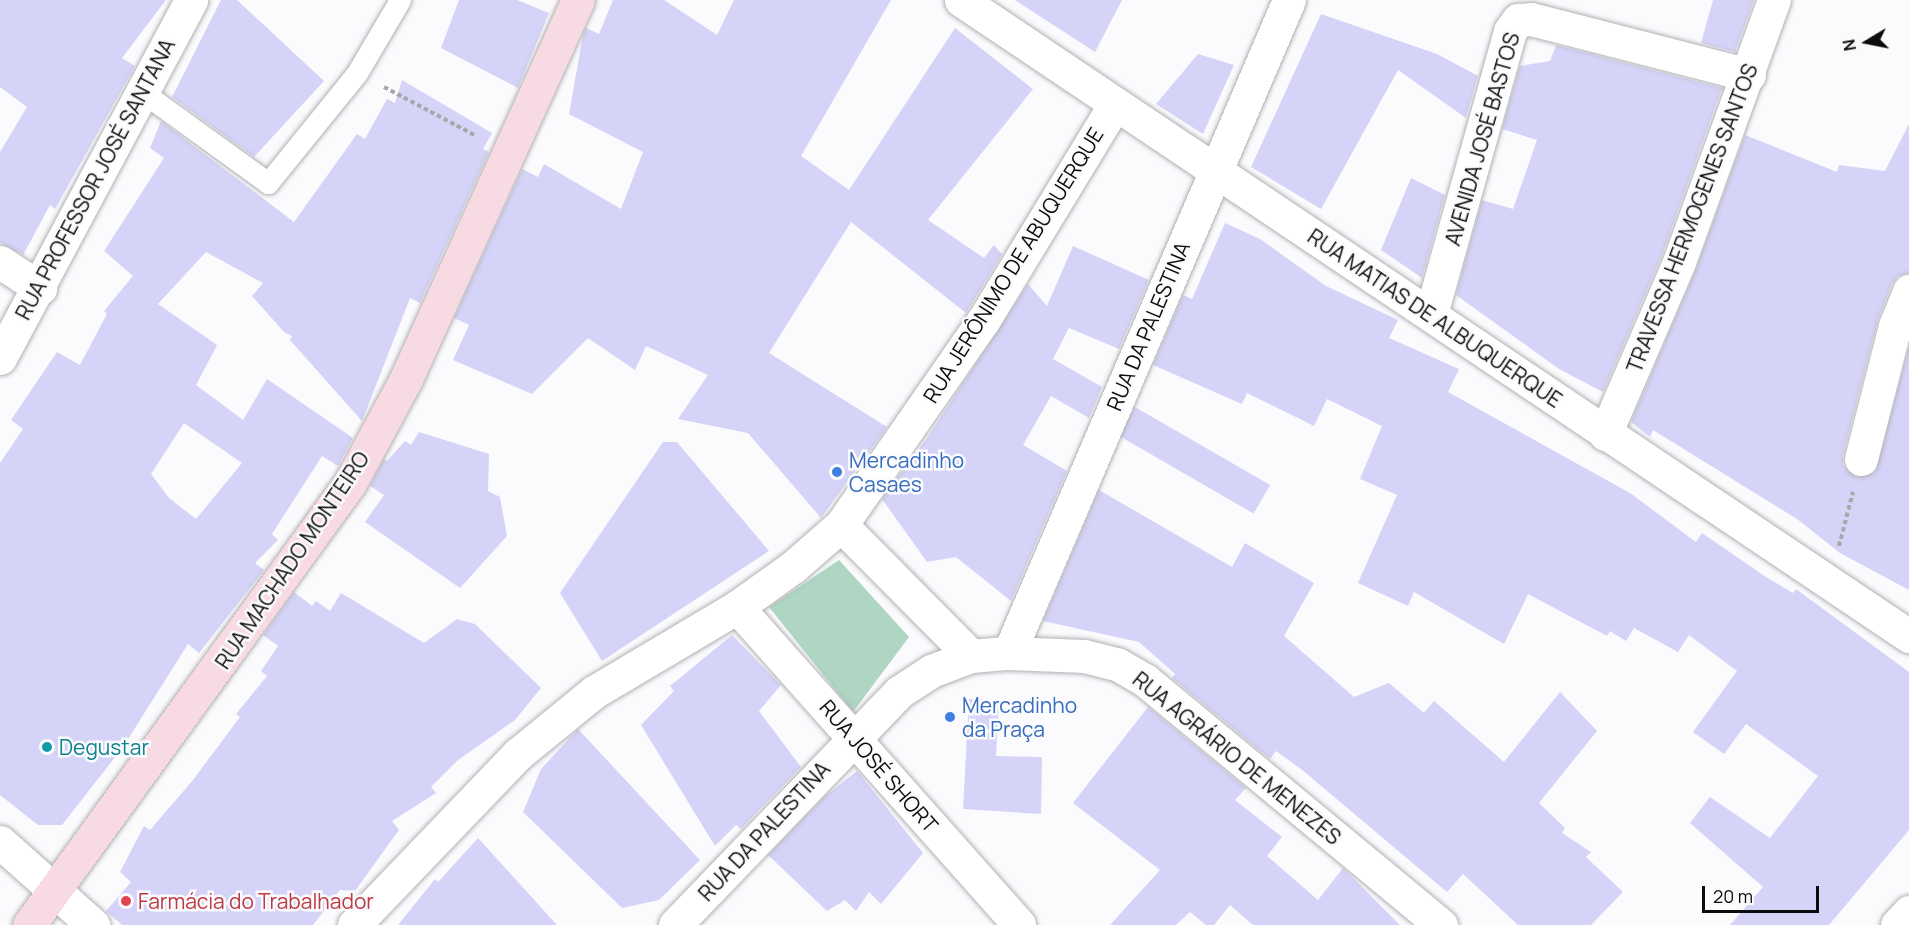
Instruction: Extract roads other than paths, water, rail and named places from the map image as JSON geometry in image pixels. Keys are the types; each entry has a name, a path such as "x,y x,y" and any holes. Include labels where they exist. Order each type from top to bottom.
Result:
{"street":[{"name":"RUA MACHADO MONTEIRO","path":"29,925 350,483 406,379 578,0"},
{"name":"RUA MATIAS DE ALBUQUERQUE","path":"961,0 1215,168 1605,434 1830,581 1909,636"},
{"name":"RUA DA PALESTINA","path":"1009,653 1215,168 1289,0"},
{"name":"TRAVESSA HERMOGENES SANTOS","path":"1605,434 1679,262 1749,75 1774,0"},
{"name":"RUA PROFESSOR JOSÉ SANTANA","path":"0,358 39,288 187,1"},
{"name":"AVENIDA JOSÉ BASTOS","path":"1431,314 1510,31 1518,20 1531,19 1749,75"},
{"name":"RUA JERÔNIMO DE ABUQUERQUE","path":"354,925 518,754 594,692 737,607 841,525 983,321 1115,104"},
{"path":"0,262 39,288"},
{"path":"1861,459 1895,326 1909,291"},
{"path":"841,525 971,656"},
{"name":"RUA JOSÉ SHORT","path":"737,607 1019,925"},
{"name":"RUA AGRÁRIO DE MENEZES","path":"853,736 899,692 932,670 971,656 1009,653 1084,656 1116,664 1146,681 1441,925"},
{"name":"RUA DA PALESTINA","path":"675,925 853,736"},
{"path":"0,842 56,889 93,925"},
{"path":"1897,925 1909,912"}],"lane":[{"path":"141,91 268,183 357,73 400,0"}],"place":[{"name":"Mercadinho Casaes","path":"837,472"},
{"name":"Mercadinho da Praça","path":"950,717"},
{"name":"Degustar","path":"47,747"},
{"name":"Farmácia do Trabalhador","path":"126,901"}]}
